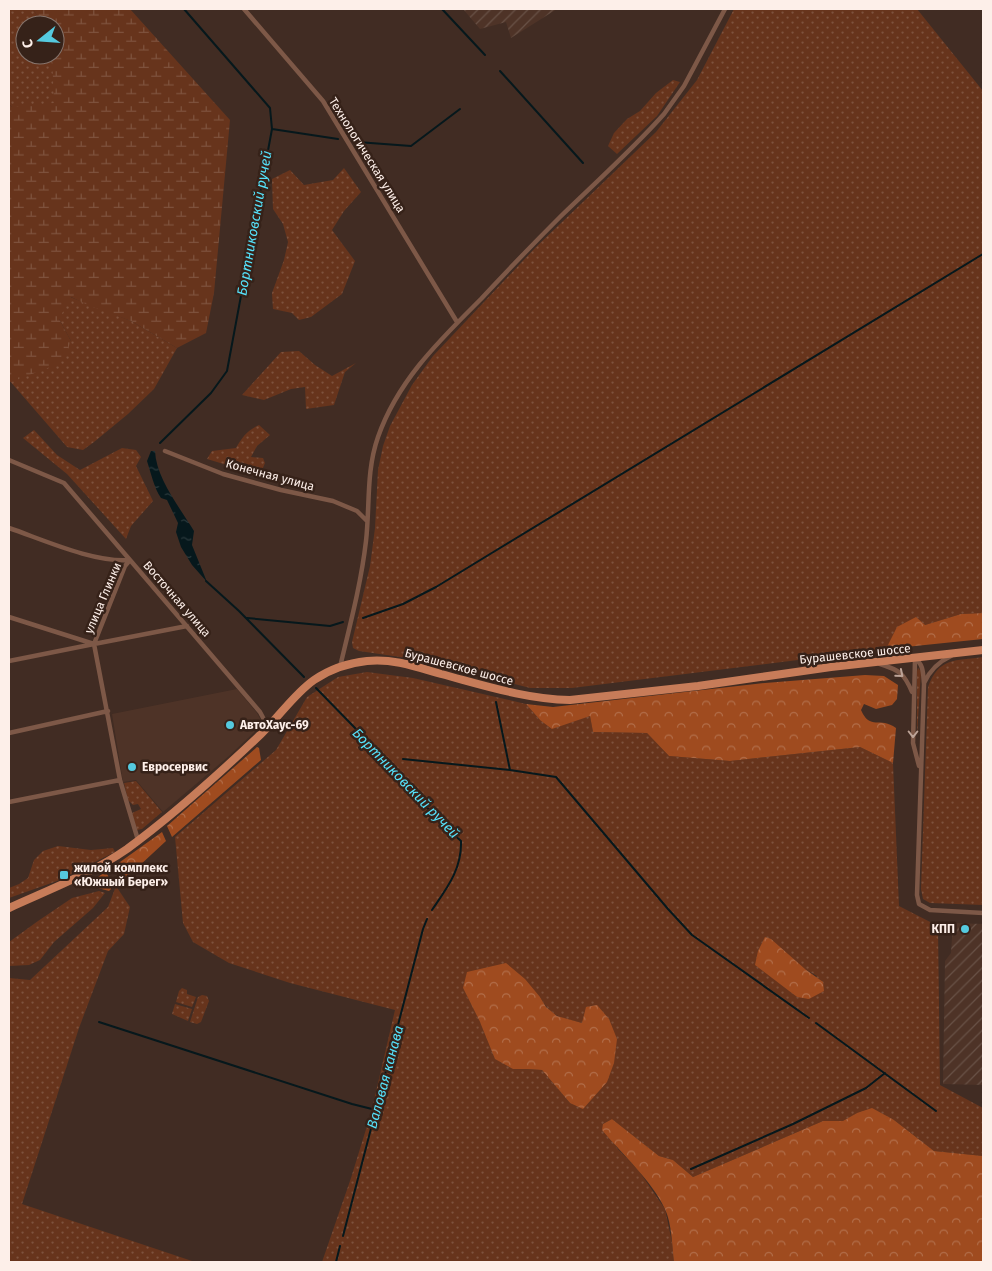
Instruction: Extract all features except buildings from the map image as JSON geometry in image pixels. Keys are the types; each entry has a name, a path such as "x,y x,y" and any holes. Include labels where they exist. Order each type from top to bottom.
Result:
{"main road":[{"name":"Бурашевское шоссе","path":"9,908 106,862 138,840 187,800 268,727 312,682 340,667 366,661 392,662 520,694 570,700 983,650"}],"street":[{"name":"Технологическая улица","path":"244,9 322,101 457,322"},
{"path":"340,667 365,550 368,487 372,459 387,415 411,374 429,352 664,114 684,86 725,9"},
{"name":"Конечная улица","path":"165,451 180,459 223,474 334,502 357,511 367,522"},
{"path":"9,460 64,483 130,560"},
{"name":"Восточная улица","path":"9,528 100,558 130,560 260,712 268,727"},
{"name":"улица Глинки","path":"94,644 125,566 130,560"},
{"path":"9,616 94,644 120,780 138,840"},
{"name":"улица Глинки","path":"9,661 187,626"},
{"path":"924,684 929,672 936,665 954,654"},
{"path":"915,659 919,661 923,669 924,684 917,895 919,904 930,910 983,913"},
{"path":"915,659 913,743 920,772"},
{"path":"878,663 901,673 907,680 913,695"},
{"path":"9,733 108,711"},
{"path":"9,802 120,780"}],"shaded area":[{"path":"463,9 557,9 511,38 506,22 480,29"},
{"path":"237,689 257,713 263,724 229,756 163,812 136,780 123,782 112,714"},
{"path":"953,923 983,924 983,1085 943,1084 945,961 951,953"}],"green space":[{"path":"9,9 33,9 37,15 15,15 15,65 64,65 124,129 12,107 9,104"},
{"path":"33,9 130,9 230,120 214,293 206,333 177,348 131,321 71,297 59,319 71,341 65,356 58,364 11,382 9,380 9,104 12,107 54,103 52,65 65,65 65,15 37,15"},
{"path":"734,9 917,9 983,91 983,613 961,614 925,625 892,639 886,649 572,688 530,688 484,676 474,670 469,674 407,658 359,651 353,648 352,642 370,566 375,528 378,470 383,446 390,426 412,385 433,356 536,247 656,132 697,80"},
{"path":"673,80 680,82 657,116 617,154 608,146 614,133 627,119 640,111 656,93"},
{"path":"344,168 361,192 344,211 332,230 355,261 342,294 311,317 299,320 292,313 273,309 272,293 284,260 288,242 283,224 273,209 272,179 290,170 304,185 333,180"},
{"path":"55,291 131,321 177,348 154,389 128,414 83,450 67,447 9,380 9,359 71,341 59,319"},
{"path":"299,351 332,376 356,363 345,372 334,405 306,409 305,387 291,389 264,400 242,395 281,352"},
{"path":"259,425 270,435 257,446 251,457 263,458 265,463 260,475 207,459 212,451 236,448 246,434"},
{"path":"34,430 57,455 80,470 122,448 136,450 141,457 136,466 153,501 131,526 126,539 67,474 23,438"},
{"path":"983,613 983,639 886,649 897,627 916,617 925,625 961,614"},
{"path":"983,657 983,905 930,903 923,899 921,889 928,687 932,677 943,665 956,660"},
{"path":"918,668 921,671 917,737 917,671"},
{"path":"367,672 413,678 526,704 540,720 590,716 593,732 647,733 669,756 730,761 860,747 893,763 899,906 938,926 940,1085 983,1108 983,1156 934,1151 894,1120 857,1113 843,1122 823,1121 693,1177 673,1160 659,1156 612,1119 603,1124 617,1148 639,1171 665,1209 674,1262 322,1262 371,1113 395,1010 290,983 229,963 193,942 183,923 175,837 276,750 307,697 338,677","holes":["805,969 817,976 797,997 779,982","463,988 540,997 544,1004 557,1016 582,1023 570,1103 542,1070 513,1069 480,1022"]},
{"path":"865,675 884,676 898,685 897,699 892,705 876,709 864,704 861,710 868,720 885,723 896,728 893,763 860,747 730,761 669,756 647,733 593,732 590,716 552,729 540,720 526,704 553,707 765,683"},
{"path":"257,747 259,748 261,760 172,837 167,826"},
{"path":"136,781 162,812 142,829 137,830 132,813 141,809 138,804 133,805 128,800 124,783"},
{"path":"162,832 166,841 125,879 113,867"},
{"path":"58,846 91,850 113,848 115,852 57,881 9,898 9,888 28,878 34,860 43,851"},
{"path":"102,874 107,874 111,881 111,889 109,891 98,888 95,884 97,878"},
{"path":"116,886 130,907 124,934 108,951 79,1028 22,1204 195,1262 9,1262 9,978 30,980 108,907"},
{"path":"99,891 105,893 93,908 54,942 40,960 29,965 9,966 9,942 72,898"},
{"path":"765,937 771,939 823,982 824,991 809,999 797,997 755,965 758,951"},
{"path":"506,963 525,979 546,1007 557,1016 582,1023 586,1007 597,1005 609,1019 617,1039 614,1063 607,1082 583,1109 570,1103 542,1070 513,1069 495,1059 480,1022 463,988 467,972"},
{"path":"182,988 187,990 187,994 196,997 192,1007 176,1002 179,991"},
{"path":"202,995 207,996 209,1001 201,1022 197,1024 190,1022 198,997"},
{"path":"175,1004 192,1009 188,1021 172,1014"},
{"path":"872,1108 894,1120 934,1151 983,1156 983,1262 674,1262 669,1221 665,1209 645,1178 602,1130 603,1124 612,1119 659,1156 673,1160 693,1177 823,1121 843,1121 857,1113"}],"water":[{"path":"151,451 155,451 156,461 164,482 194,531 192,545 207,582 192,565 181,547 176,532 178,523 167,500 161,498 156,490 147,461"}],"waterway":[{"name":"Бортниковский ручей","path":"160,443 211,393 227,371 272,129 270,108 184,9"},
{"path":"442,9 485,55"},
{"path":"500,71 583,163"},
{"path":"357,142 411,146 460,109"},
{"path":"272,129 338,139"},
{"path":"363,618 403,604 436,587 983,254"},
{"name":"Бортниковский ручей","path":"206,581 239,611 304,677"},
{"path":"247,618 330,626 343,622"},
{"name":"Бортниковский ручей","path":"316,688 441,823 461,841 461,851 453,878 432,910"},
{"path":"496,702 510,770"},
{"path":"403,759 510,770 556,777 692,935 809,1018"},
{"name":"Валовая канава","path":"343,1236 427,919"},
{"path":"99,1022 352,1104 376,1110"},
{"path":"816,1023 936,1111"},
{"path":"691,1169 793,1124 866,1088 885,1073"},
{"name":"Валовая канава","path":"336,1262 340,1246"}],"place":[{"name":"АвтоХаус-69","path":"230,725"},
{"name":"Евросервис","path":"132,767"},
{"name":"жилой комплекс «Южный Берег»","path":"64,875"},
{"name":"КПП","path":"965,929"}]}
